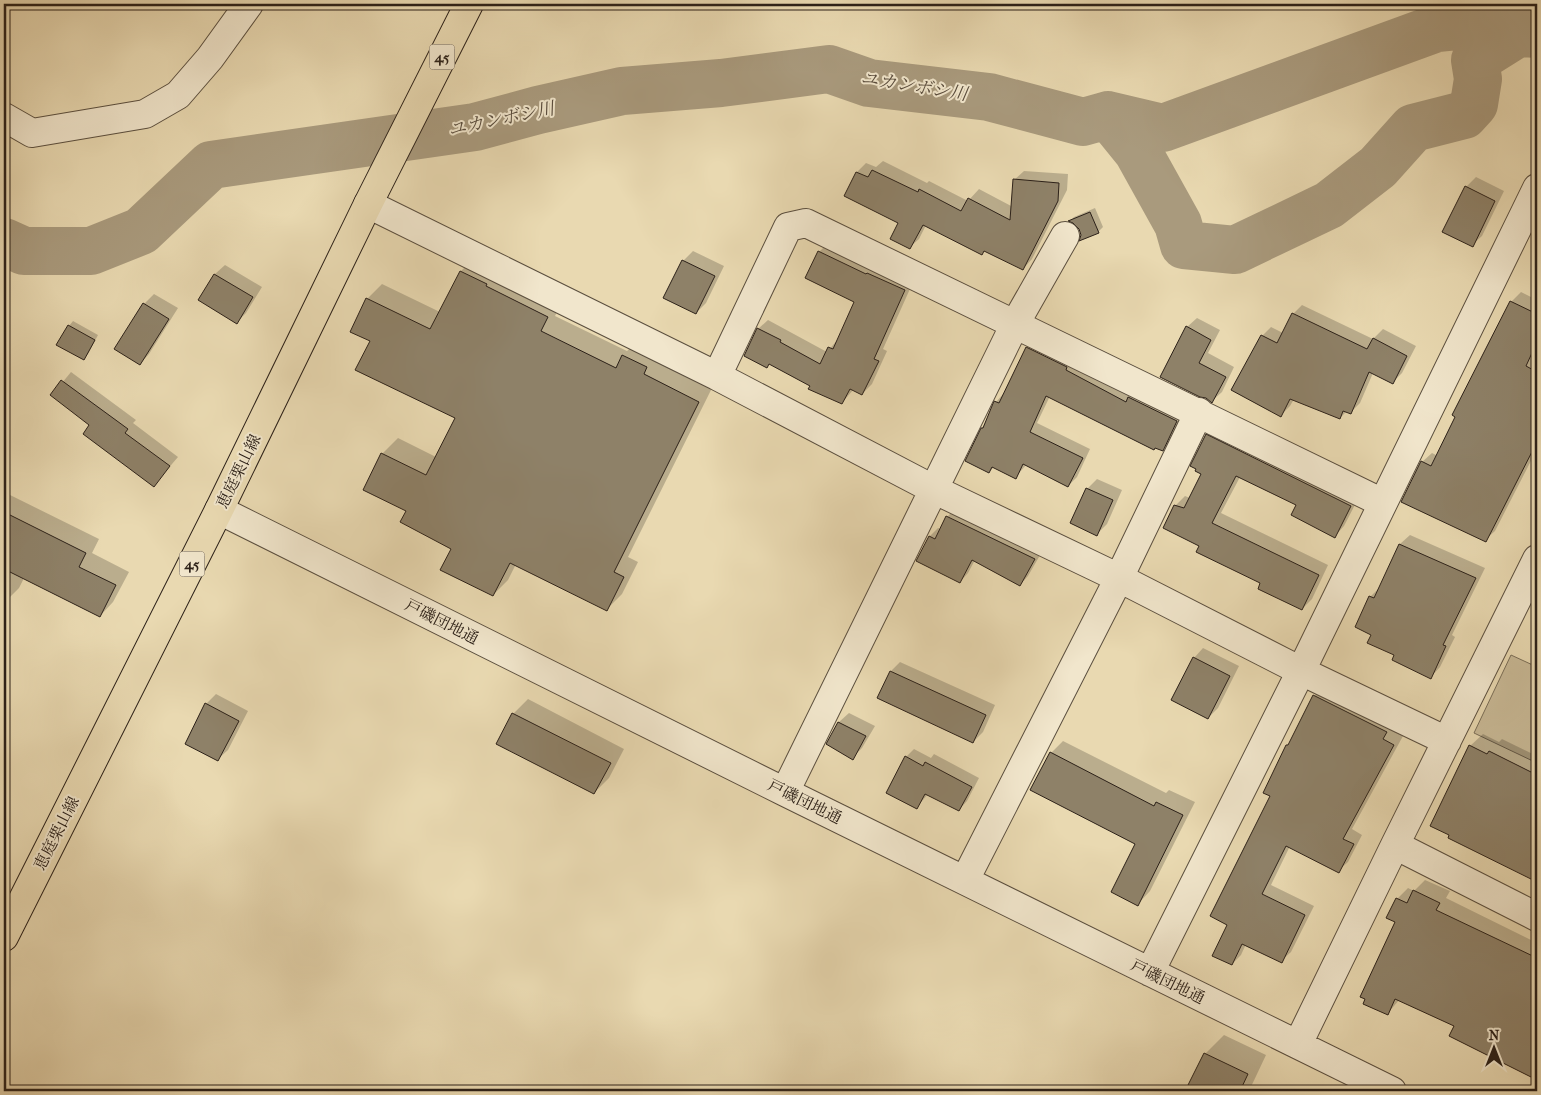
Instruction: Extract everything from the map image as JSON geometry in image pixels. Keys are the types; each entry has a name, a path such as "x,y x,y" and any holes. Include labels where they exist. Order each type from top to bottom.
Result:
{"main road":[{"name":"恵庭栗山線","path":"4,937 219,510 372,196 469,4"}],"street":[{"path":"4,117 32,133 145,114 178,95 210,58 250,4"},
{"path":"1150,972 1301,672 1537,188"},
{"path":"372,196 933,489 1119,578 1301,672 1447,742"},
{"path":"717,376 788,228 806,223 1383,502"},
{"path":"785,792 1014,324 1065,236"},
{"path":"965,880 1119,578 1199,412"},
{"name":"戸磯団地通","path":"219,510 1392,1091"},
{"path":"1298,1044 1394,845 1537,559"},
{"path":"1394,845 1537,917"}],"shaded area":[{"path":"1511,655 1537,667 1537,763 1474,733"}],"building":[{"path":"872,170 918,192 919,189 961,211 968,198 1010,220 1013,179 1059,183 1058,201 1023,270 984,251 982,255 923,225 910,249 890,239 898,223 844,196 856,172 868,177"},
{"path":"1465,186 1495,201 1473,247 1442,232"},
{"path":"1090,212 1099,233 1079,241 1081,235 1079,229 1068,221"},
{"path":"818,251 905,290 874,359 879,361 862,395 850,389 842,404 808,389 810,386 769,364 767,368 744,356 757,328 820,364 828,347 833,349 854,302 805,278"},
{"path":"682,260 715,276 696,314 663,298"},
{"path":"460,271 548,317 541,331 616,368 622,355 647,367 644,374 699,402 614,572 624,577 607,611 510,563 493,596 440,570 451,549 400,522 406,511 363,490 381,453 426,475 455,418 355,370 370,341 350,332 366,298 430,329"},
{"path":"214,274 253,297 237,324 198,300"},
{"path":"1510,301 1537,314 1537,342 1526,366 1537,372 1537,442 1486,542 1401,502 1421,461 1431,466 1455,417 1452,415"},
{"path":"143,303 169,319 140,365 114,349"},
{"path":"1292,313 1367,349 1373,338 1407,356 1393,384 1369,372 1351,414 1343,411 1340,419 1290,399 1281,417 1231,390 1261,335 1277,343"},
{"path":"68,325 95,340 84,360 56,345"},
{"path":"1186,326 1211,340 1199,363 1226,377 1212,403 1206,398 1200,397 1160,377"},
{"path":"1026,347 1067,367 1066,370 1126,402 1128,397 1177,421 1163,451 1155,448 1154,450 1046,396 1030,432 1083,458 1068,487 1023,464 1016,479 992,467 989,473 965,461 981,428 983,428 994,401 999,403"},
{"path":"61,380 128,429 125,433 170,466 154,487 83,434 89,425 50,395"},
{"path":"1206,434 1351,506 1335,538 1291,515 1296,505 1236,476 1212,523 1319,575 1302,610 1258,589 1260,583 1196,552 1199,546 1163,528 1174,505 1184,508 1201,474 1190,466"},
{"path":"1086,488 1113,500 1097,536 1070,523"},
{"path":"4,512 86,553 79,567 116,585 100,617 4,569"},
{"path":"946,516 1035,559 1020,586 972,560 960,583 916,561 929,536 935,539"},
{"path":"1399,544 1476,578 1443,645 1446,646 1431,679 1392,660 1394,655 1367,643 1371,635 1355,627 1369,596 1374,598"},
{"path":"1193,657 1230,676 1208,719 1171,700"},
{"path":"890,671 986,715 973,743 877,698"},
{"path":"1313,695 1387,732 1383,739 1394,745 1343,839 1354,844 1339,873 1286,846 1262,894 1305,915 1282,963 1242,944 1232,965 1212,956 1227,925 1210,916 1270,796 1263,793"},
{"path":"205,703 239,721 218,761 185,744"},
{"path":"512,713 611,763 594,794 496,744"},
{"path":"838,722 866,736 853,760 826,744"},
{"path":"1469,745 1487,754 1489,751 1537,775 1537,882 1448,838 1449,835 1430,826"},
{"path":"1050,752 1154,806 1156,802 1183,815 1138,906 1111,892 1135,844 1030,790"},
{"path":"905,756 923,766 925,762 972,787 959,811 925,794 917,809 886,793"},
{"path":"1413,890 1440,903 1436,910 1537,958 1537,1080 1449,1036 1454,1026 1395,999 1388,1015 1363,1004 1365,999 1360,997 1395,922 1386,918 1396,898 1407,903"},
{"path":"1204,1053 1248,1074 1240,1091 1185,1091"}],"waterway":[{"path":"1108,115 1163,128 1437,28 1497,22 1518,33"},
{"name":"ユカンボシ川","path":"4,242 24,251 91,251 141,231 211,165 475,127 538,110 622,91 721,83 829,69 869,83 989,97 1083,122 1108,115 1138,152 1178,224 1184,245 1235,250 1329,205 1378,167 1413,128 1464,115 1474,104 1478,79 1475,60 1518,33 1537,34"}]}
